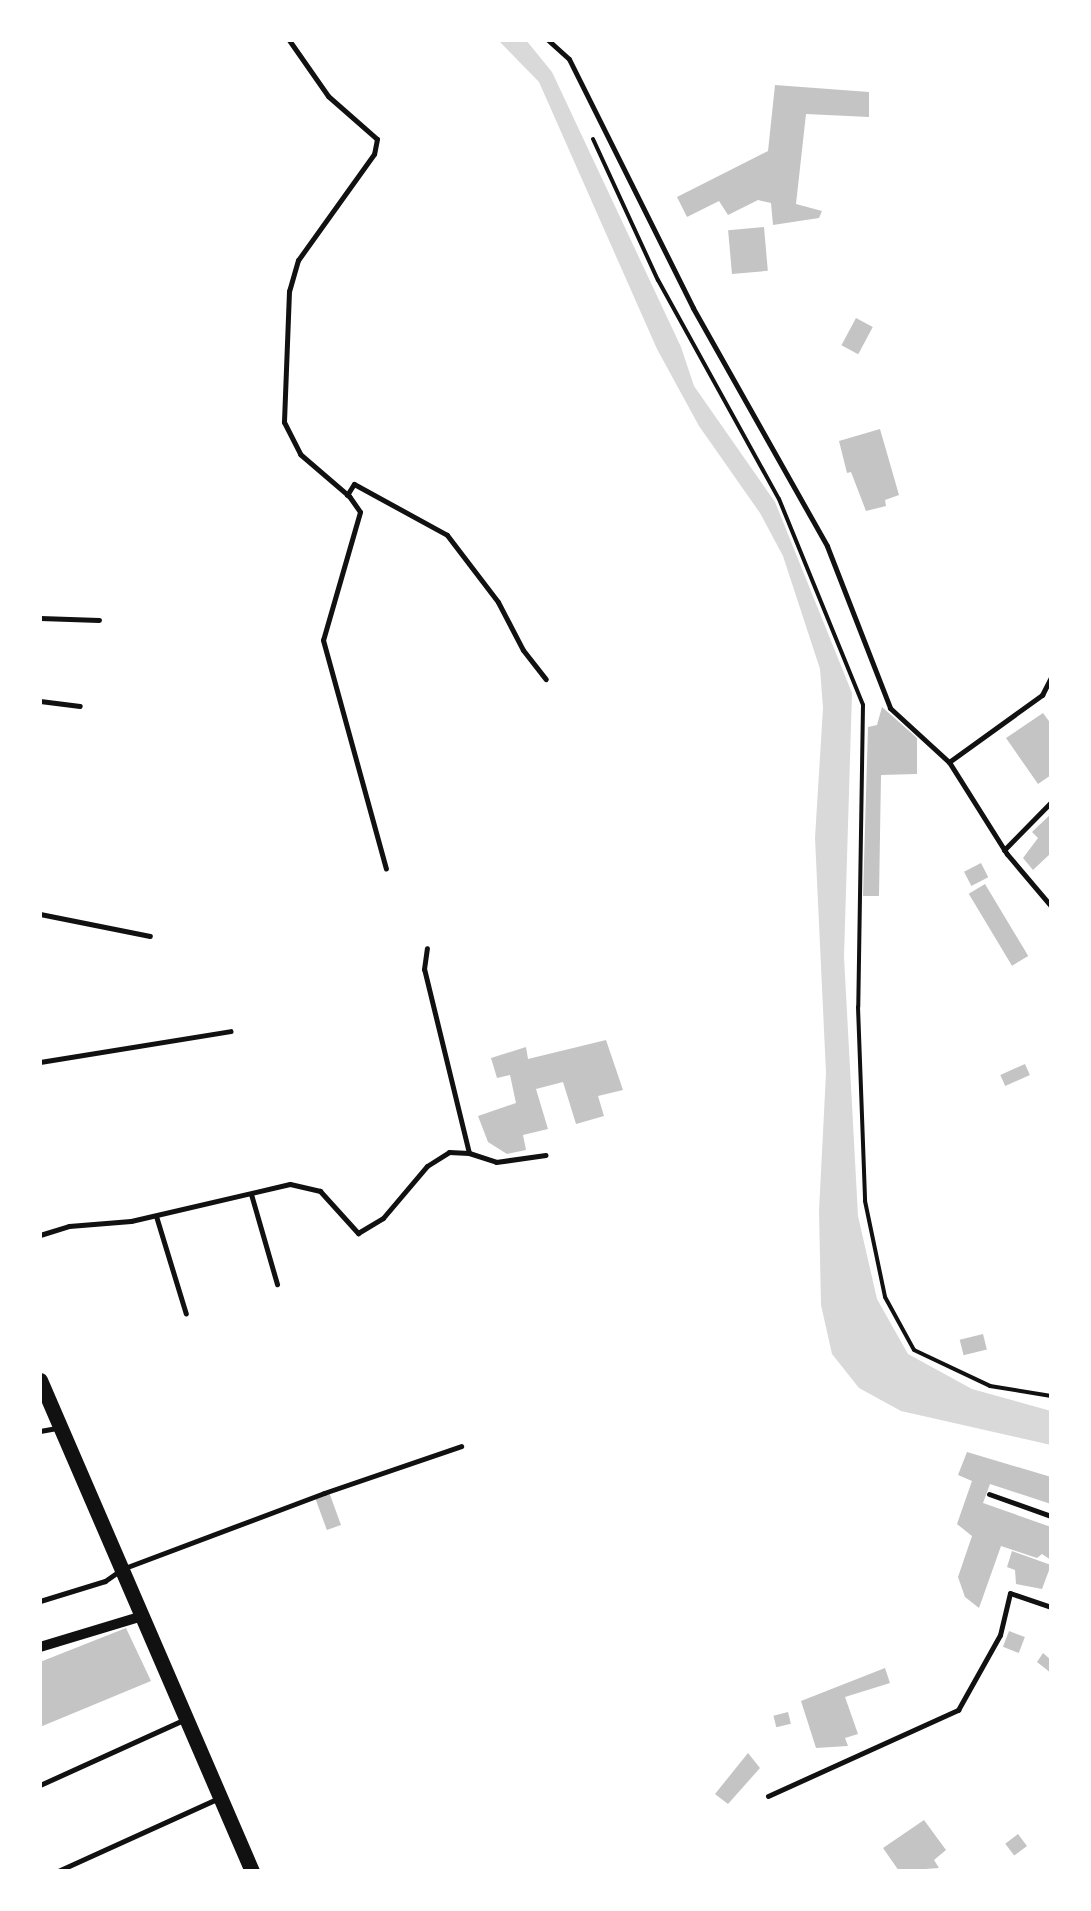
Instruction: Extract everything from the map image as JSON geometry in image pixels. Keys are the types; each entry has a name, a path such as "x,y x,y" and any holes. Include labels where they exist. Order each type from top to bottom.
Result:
{"main road":[{"path":"40,1380 252,1871"}],"street":[{"path":"40,1647 143,1616"}],"lane":[{"path":"289,40 328,96 377,139 374,154 298,260 289,291 284,422 300,454 347,495 360,512 360,524 323,640 386,868"},
{"path":"548,40 570,59 693,308 827,546 890,708 948,762 1004,850 1051,906"},
{"path":"347,495 354,484 447,535 498,602 523,650 546,679"},
{"path":"40,618 99,620"},
{"path":"948,762 1042,695 1051,677"},
{"path":"40,702 80,706"},
{"path":"1004,850 1051,802"},
{"path":"40,914 150,936"},
{"path":"427,948 424,969 470,1153"},
{"path":"40,1062 232,1032"},
{"path":"40,1235 69,1226 156,1216 290,1184 320,1191 358,1233 383,1218 427,1166 449,1152 470,1153 496,1162 546,1155"},
{"path":"251,1194 277,1284"},
{"path":"156,1216 186,1314"},
{"path":"40,1431 61,1427"},
{"path":"40,1601 105,1581 122,1569 461,1446"},
{"path":"989,1494 1051,1516"},
{"path":"768,1796 958,1710 1000,1635 1010,1593 1051,1607"},
{"path":"40,1785 186,1719"},
{"path":"58,1871 219,1798"}],"path":[{"path":"586,123 658,280 778,498 863,705 858,1007 865,1202 885,1296 914,1350 990,1386 1051,1396"}],"shaded area":[{"path":"498,40 526,40 552,72 681,347 694,386 775,502 852,693 844,957 858,1216 877,1299 908,1354 972,1389 1051,1411 1051,1445 901,1411 859,1388 832,1354 821,1305 819,1211 826,1073 815,838 823,708 820,669 783,556 760,513 699,426 657,349 539,82"}],"building":[{"path":"775,85 869,92 869,117 806,114 796,204 822,211 819,218 773,225 771,203 758,200 728,215 719,201 687,217 677,197 768,151"},
{"path":"764,227 768,271 732,274 728,230"},
{"path":"856,318 873,327 858,354 841,345"},
{"path":"880,429 899,495 885,500 886,506 866,511 851,472 847,473 839,441"},
{"path":"882,707 917,738 917,774 881,775 879,896 863,896 868,727 877,725"},
{"path":"1043,713 1051,724 1051,775 1038,784 1006,738"},
{"path":"1051,814 1051,853 1033,870 1023,858 1038,838 1032,832"},
{"path":"981,863 988,877 971,886 964,872"},
{"path":"985,884 1028,956 1012,966 969,894"},
{"path":"606,1040 623,1090 598,1096 604,1116 576,1124 563,1082 536,1089 548,1129 523,1135 526,1150 507,1154 488,1142 478,1116 516,1103 510,1075 497,1078 491,1058 526,1047 528,1059"},
{"path":"1025,1064 1030,1075 1005,1086 1000,1075"},
{"path":"983,1334 987,1350 964,1355 960,1340"},
{"path":"967,1452 1051,1477 1051,1504 990,1484 983,1503 1051,1527 1051,1560 1042,1554 1037,1558 1001,1546 979,1608 965,1597 958,1577 972,1536 957,1524 972,1481 958,1475"},
{"path":"329,1492 341,1525 327,1530 315,1497"},
{"path":"1012,1551 1051,1565 1042,1589 1016,1584 1015,1570 1007,1567"},
{"path":"126,1628 151,1681 40,1727 40,1662"},
{"path":"1009,1631 1025,1637 1019,1653 1003,1647"},
{"path":"1043,1653 1051,1660 1051,1673 1037,1662"},
{"path":"885,1668 890,1683 845,1697 858,1734 845,1738 848,1746 816,1748 801,1701"},
{"path":"788,1712 791,1724 776,1727 773,1716"},
{"path":"748,1753 760,1768 728,1804 715,1794"},
{"path":"924,1820 946,1850 934,1860 939,1868 899,1871 883,1848"},
{"path":"1018,1834 1027,1846 1014,1856 1005,1844"}]}
